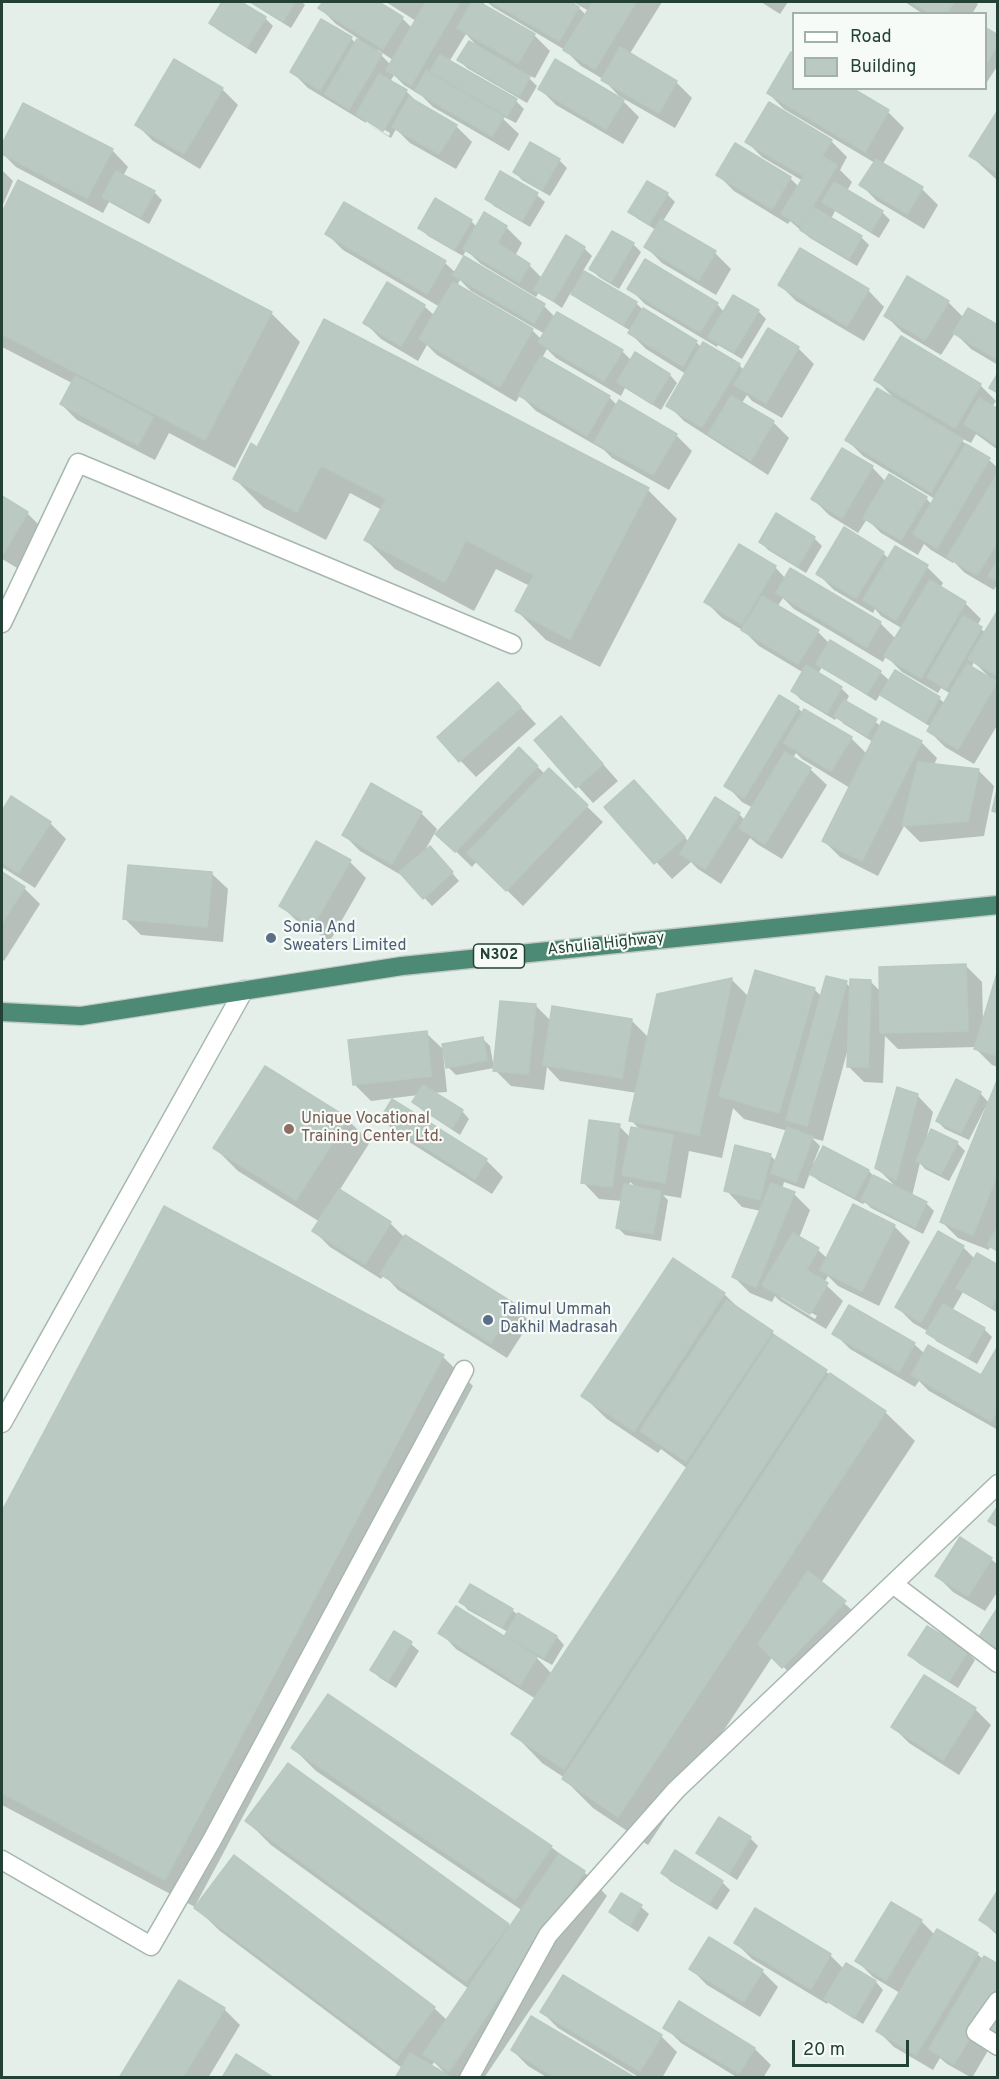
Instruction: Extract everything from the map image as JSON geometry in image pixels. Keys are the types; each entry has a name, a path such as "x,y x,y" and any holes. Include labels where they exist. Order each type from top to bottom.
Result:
{"highway":[{"name":"Ashulia Highway","path":"2,1012 81,1016 402,966 998,905"}],"street":[{"path":"2,623 78,463 512,644"},
{"path":"2,1423 244,990"},
{"path":"2,1860 151,1946 217,1830 464,1370"},
{"path":"469,2078 548,1935 676,1790 998,1484"},
{"path":"893,1584 998,1663"},
{"path":"998,2001 976,2032 998,2046"}],"building":[{"path":"222,2 241,2 266,17 247,47 209,23"},
{"path":"251,2 295,2 283,21"},
{"path":"323,2 379,2 403,17 383,49 318,8"},
{"path":"426,2 460,2 411,85 386,70"},
{"path":"472,2 479,2 535,34 518,63 457,28"},
{"path":"492,2 570,2 579,7 559,41"},
{"path":"593,2 636,2 595,69 563,50"},
{"path":"912,2 954,2 947,12 929,12"},
{"path":"321,19 352,37 320,90 290,72"},
{"path":"987,29 998,35 998,44 987,62"},
{"path":"357,39 382,54 349,109 325,94"},
{"path":"469,41 530,77 519,96 457,60"},
{"path":"620,47 677,81 659,113 601,80"},
{"path":"791,52 792,90 855,90 889,110 865,152 767,93"},
{"path":"440,55 517,99 507,116 430,71"},
{"path":"174,59 223,88 184,154 135,125"},
{"path":"555,59 624,100 606,129 538,89"},
{"path":"426,71 504,117 492,136 415,91"},
{"path":"379,74 407,90 383,131 356,114"},
{"path":"409,97 457,125 439,154 392,127"},
{"path":"769,102 832,140 822,156 837,165 801,226 781,214 804,176 745,142"},
{"path":"23,103 113,149 87,198 2,154 2,144"},
{"path":"998,110 998,173 969,156"},
{"path":"530,142 560,159 542,190 513,172"},
{"path":"735,143 791,177 772,209 716,175"},
{"path":"876,159 923,187 907,214 859,185"},
{"path":"116,171 155,191 141,217 102,197"},
{"path":"500,171 538,193 522,221 485,199"},
{"path":"18,180 272,312 205,440 2,334 2,212"},
{"path":"647,181 668,193 649,224 628,212"},
{"path":"834,182 883,211 871,231 822,202"},
{"path":"435,198 472,220 454,250 418,228"},
{"path":"344,202 446,261 427,294 325,234"},
{"path":"813,207 862,236 849,259 800,230"},
{"path":"484,212 507,226 497,243 530,264 519,282 463,249"},
{"path":"661,219 716,251 699,280 644,247"},
{"path":"612,231 634,243 611,282 589,269"},
{"path":"566,235 585,247 553,301 534,290"},
{"path":"800,248 869,289 847,326 778,285"},
{"path":"464,256 545,304 534,323 453,275"},
{"path":"645,259 718,303 700,332 627,289"},
{"path":"584,271 637,302 623,325 571,294"},
{"path":"907,276 949,301 925,340 884,316"},
{"path":"387,282 425,305 401,346 363,323"},
{"path":"453,282 533,329 500,387 419,339"},
{"path":"733,295 759,310 734,352 708,337"},
{"path":"643,308 697,341 683,366 628,333"},
{"path":"968,308 998,325 998,360 953,333"},
{"path":"557,312 623,350 604,381 538,342"},
{"path":"324,319 649,488 570,639 515,611 534,575 466,540 445,582 364,540 386,499 321,465 297,512 233,479 251,443 257,447"},
{"path":"768,328 799,347 766,403 734,385"},
{"path":"901,336 981,384 955,428 874,380"},
{"path":"703,342 740,364 702,427 666,406"},
{"path":"635,352 670,374 652,404 617,382"},
{"path":"541,356 610,396 587,436 518,395"},
{"path":"998,373 998,393 989,388"},
{"path":"75,376 153,417 138,445 60,404"},
{"path":"877,388 963,439 931,492 845,440"},
{"path":"731,396 774,421 751,460 708,434"},
{"path":"979,398 998,409 998,445 964,424"},
{"path":"619,400 677,434 653,475 594,442"},
{"path":"966,444 990,458 937,548 913,534"},
{"path":"842,448 873,466 842,518 811,499"},
{"path":"998,473 998,541 977,575 947,557"},
{"path":"889,474 927,497 901,540 863,518"},
{"path":"2,496 28,512 3,554 2,554"},
{"path":"776,513 815,537 798,566 759,542"},
{"path":"844,527 884,552 856,598 816,574"},
{"path":"739,544 776,566 742,624 704,602"},
{"path":"895,546 928,565 896,620 863,600"},
{"path":"998,560 998,581 988,576"},
{"path":"790,568 881,622 867,647 776,593"},
{"path":"930,580 966,602 921,678 884,656"},
{"path":"762,596 819,630 798,664 741,630"},
{"path":"998,610 998,676 968,659"},
{"path":"963,616 982,627 946,689 927,677"},
{"path":"830,640 881,671 867,694 816,664"},
{"path":"967,664 997,682 958,749 927,731"},
{"path":"806,665 842,687 827,713 791,691"},
{"path":"895,670 940,697 926,722 880,695"},
{"path":"498,682 521,707 459,762 437,737"},
{"path":"779,695 799,707 744,798 724,786"},
{"path":"844,700 877,719 867,736 834,716"},
{"path":"804,709 852,737 831,771 784,743"},
{"path":"561,716 603,764 576,788 534,740"},
{"path":"882,721 922,741 862,861 822,841"},
{"path":"519,747 538,766 455,852 435,834"},
{"path":"785,752 811,768 765,844 739,828"},
{"path":"918,762 979,769 968,821 902,826"},
{"path":"549,768 588,805 506,891 467,853"},
{"path":"634,780 685,837 654,864 604,807"},
{"path":"371,783 422,812 392,864 342,835"},
{"path":"998,786 998,813 992,811"},
{"path":"11,796 51,822 18,873 2,862 2,811"},
{"path":"715,797 740,813 705,869 680,854"},
{"path":"316,841 351,860 313,926 279,906"},
{"path":"430,846 453,872 423,899 399,872"},
{"path":"128,865 212,872 207,927 123,919"},
{"path":"2,872 25,887 2,923"},
{"path":"966,964 968,1031 880,1033 879,967"},
{"path":"755,970 815,988 779,1113 719,1096"},
{"path":"998,970 998,1056 974,1049"},
{"path":"826,976 847,981 807,1126 786,1120"},
{"path":"732,978 699,1135 629,1121 657,994"},
{"path":"850,979 871,980 868,1067 847,1067"},
{"path":"500,1001 536,1004 528,1074 493,1071"},
{"path":"552,1006 632,1019 622,1078 543,1065"},
{"path":"427,1031 431,1076 353,1085 348,1040"},
{"path":"483,1037 487,1060 446,1068 442,1044"},
{"path":"265,1066 348,1118 296,1200 213,1148"},
{"path":"998,1078 998,1173 973,1235 940,1222"},
{"path":"956,1079 981,1092 961,1133 936,1121"},
{"path":"423,1085 463,1110 452,1128 412,1102"},
{"path":"897,1087 918,1094 896,1180 875,1168"},
{"path":"392,1099 487,1159 475,1179 380,1119"},
{"path":"589,1120 620,1124 612,1187 581,1183"},
{"path":"631,1127 673,1135 665,1183 622,1175"},
{"path":"787,1127 813,1137 796,1182 771,1173"},
{"path":"931,1129 958,1142 941,1174 916,1161"},
{"path":"735,1145 771,1154 760,1200 724,1191"},
{"path":"823,1146 869,1170 855,1197 809,1174"},
{"path":"873,1175 927,1202 915,1227 861,1200"},
{"path":"771,1183 795,1192 756,1287 732,1277"},
{"path":"624,1184 661,1191 653,1234 616,1228"},
{"path":"339,1189 391,1222 365,1264 312,1231"},
{"path":"853,1204 895,1225 862,1291 820,1270"},
{"path":"164,1206 444,1355 165,1880 2,1793 2,1511"},
{"path":"998,1227 998,1251 987,1245"},
{"path":"938,1231 964,1246 921,1322 895,1307"},
{"path":"793,1233 819,1248 806,1270 828,1283 810,1314 762,1285"},
{"path":"405,1235 515,1304 491,1343 380,1274"},
{"path":"977,1253 998,1265 998,1296 991,1307 956,1288"},
{"path":"673,1258 725,1293 634,1431 581,1396"},
{"path":"727,1300 773,1331 686,1461 640,1431"},
{"path":"943,1304 985,1328 968,1358 926,1333"},
{"path":"849,1305 915,1343 899,1372 832,1334"},
{"path":"774,1335 827,1370 564,1769 511,1734"},
{"path":"928,1345 981,1375 998,1346 998,1410 991,1421 911,1375"},
{"path":"830,1373 886,1411 618,1817 562,1779"},
{"path":"998,1506 998,1527 988,1521"},
{"path":"960,1537 992,1558 968,1596 935,1576"},
{"path":"808,1571 846,1601 782,1668 758,1644"},
{"path":"470,1584 513,1609 502,1627 459,1602"},
{"path":"456,1606 537,1657 520,1685 438,1633"},
{"path":"998,1607 998,1653 977,1640"},
{"path":"518,1613 557,1636 544,1658 505,1635"},
{"path":"927,1626 968,1651 949,1681 908,1655"},
{"path":"394,1631 412,1642 388,1681 370,1670"},
{"path":"924,1675 976,1708 943,1760 891,1727"},
{"path":"328,1694 552,1846 515,1900 291,1748"},
{"path":"288,1763 509,1924 466,1982 245,1821"},
{"path":"719,1817 751,1837 729,1873 696,1853"},
{"path":"675,1850 723,1881 709,1904 661,1873"},
{"path":"559,1854 585,1871 449,2071 423,2054"},
{"path":"234,1855 435,2007 396,2059 194,1908"},
{"path":"998,1890 998,1932 979,1920"},
{"path":"621,1893 642,1905 630,1925 609,1912"},
{"path":"891,1902 922,1920 886,1980 855,1961"},
{"path":"755,1908 831,1954 811,1989 734,1943"},
{"path":"937,1929 978,1953 916,2055 876,2031"},
{"path":"709,1937 763,1970 744,2002 689,1969"},
{"path":"984,1956 998,1964 998,1992 954,2064 929,2049"},
{"path":"846,1963 876,1981 854,2018 824,1999"},
{"path":"563,1975 662,2035 640,2071 540,2012"},
{"path":"179,1980 225,2008 182,2078 119,2078"},
{"path":"679,2001 755,2048 739,2073 663,2028"},
{"path":"998,2011 998,2039 980,2031"},
{"path":"531,2016 634,2077 556,2078 511,2050"},
{"path":"410,2053 453,2078 395,2078"},
{"path":"236,2054 274,2078 222,2078"}],"place":[{"name":"Sonia And Sweaters Limited","path":"271,938"},
{"name":"Unique Vocational Training Center Ltd.","path":"289,1129"},
{"name":"Talimul Ummah Dakhil Madrasah","path":"488,1320"}]}
